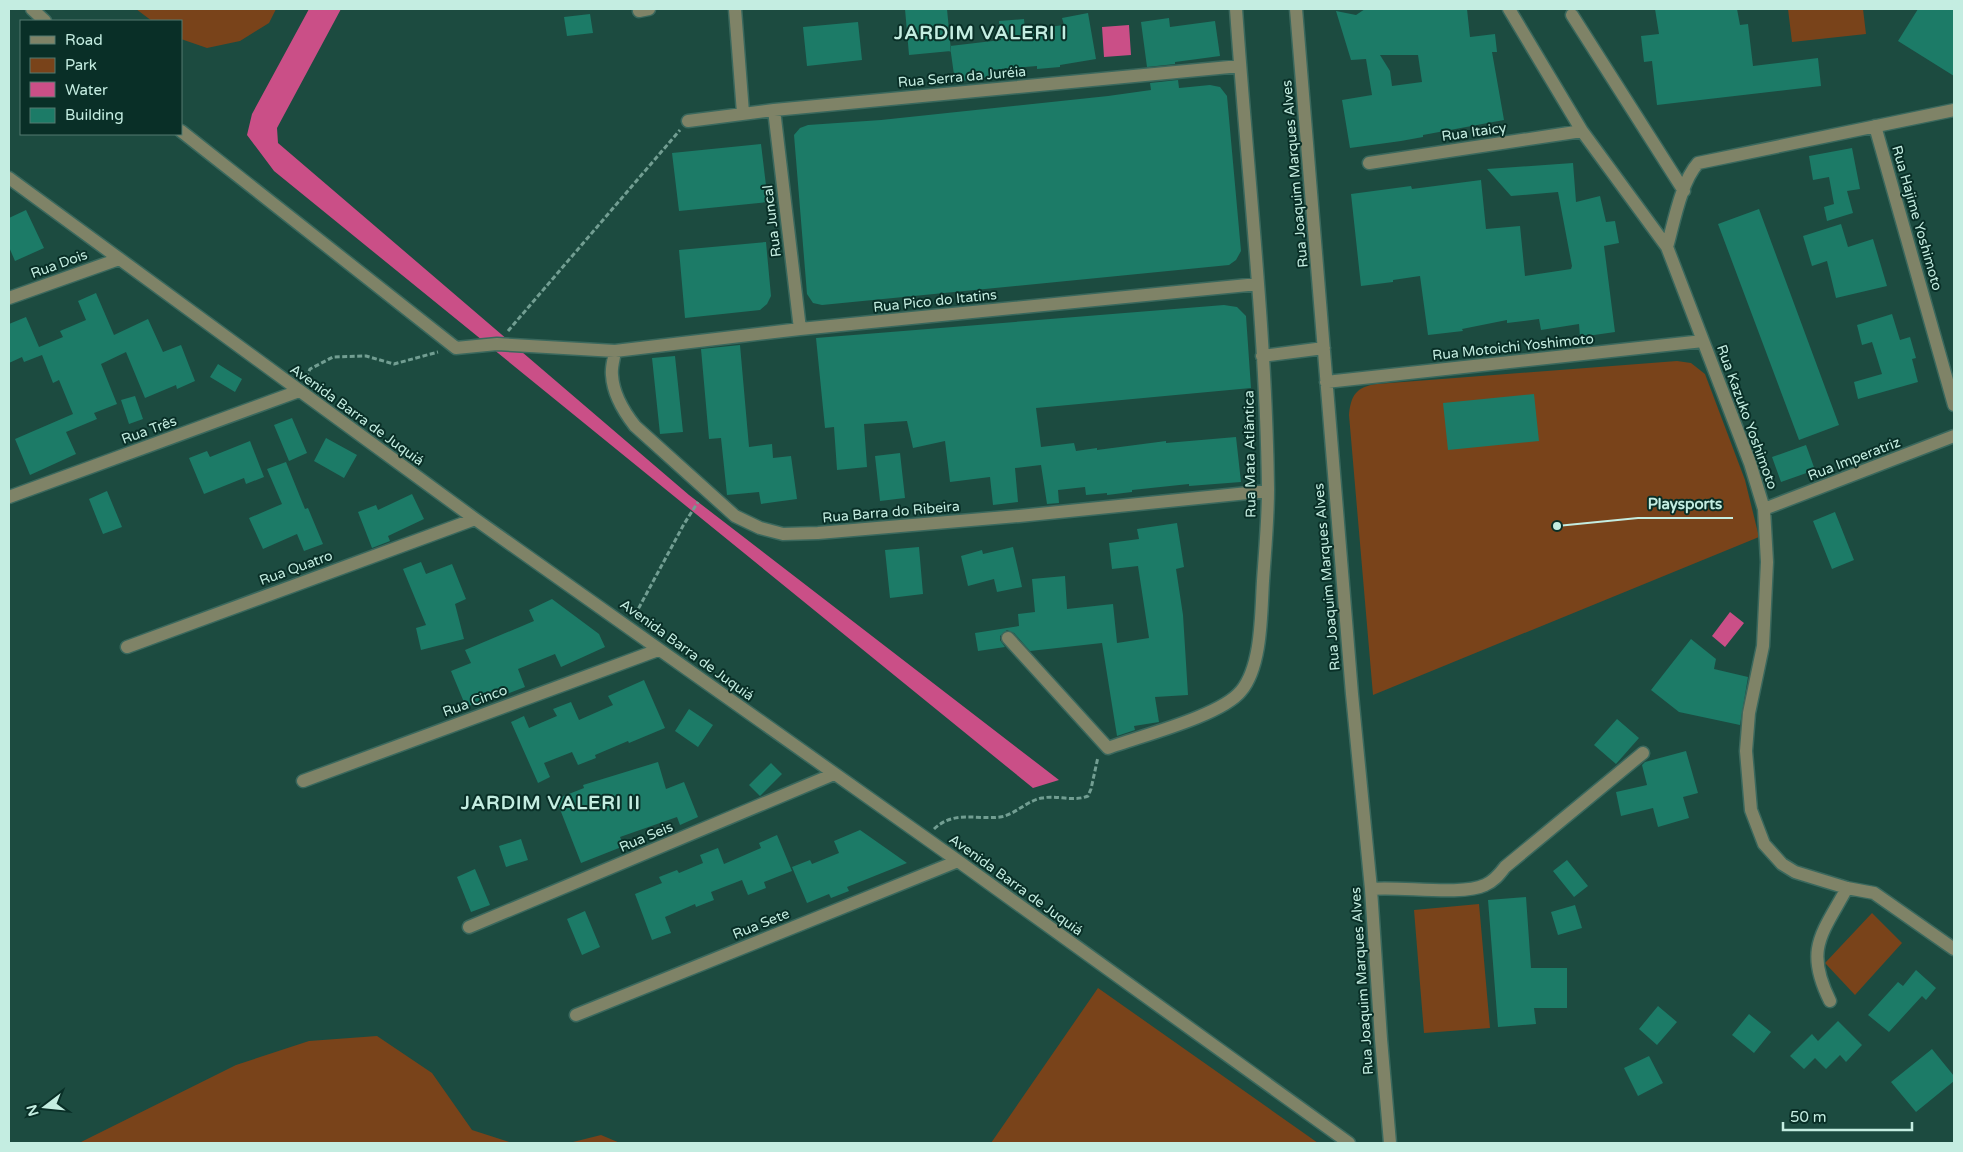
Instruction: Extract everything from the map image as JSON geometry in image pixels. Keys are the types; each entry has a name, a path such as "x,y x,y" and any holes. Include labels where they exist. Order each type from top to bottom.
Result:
{"street":[{"path":"32,9 44,20"},
{"path":"736,9 743,113"},
{"name":"Rua Mata Atlântica","path":"1108,748 1207,713 1227,704 1242,690 1254,667 1260,638 1268,491 1258,284 1236,9"},
{"name":"Rua Joaquim Marques Alves","path":"1296,9 1351,684 1371,889 1390,1143"},
{"name":"Rua Kazuko Yoshimoto","path":"1509,9 1582,131 1667,247 1743,443 1764,510 1768,562 1763,646 1746,732 1748,791 1751,810 1764,844 1782,864 1795,872 1847,888 1874,893 1954,948"},
{"path":"1572,15 1684,191"},
{"name":"Rua Serra da Juréia","path":"688,120 743,113 1240,66"},
{"name":"Rua Juncal","path":"774,110 800,329"},
{"path":"1667,247 1691,171 1698,163 1954,110"},
{"name":"Rua Hajime Yoshimoto","path":"1876,126 1954,405"},
{"name":"Rua Itaicy","path":"1369,163 1582,131"},
{"path":"182,132 456,348"},
{"name":"Avenida Barra de Juquiá","path":"9,178 475,519 629,626 658,650 958,861 1349,1143"},
{"name":"Rua Dois","path":"9,298 119,259"},
{"name":"Rua Pico do Itatins","path":"456,348 497,344 615,351 800,329 1258,284"},
{"name":"Rua Motoichi Yoshimoto","path":"1326,382 1703,341"},
{"path":"1262,356 1324,348"},
{"name":"Rua Barra do Ribeira","path":"615,351 612,375 616,396 626,415 635,426 735,516 760,528 783,534 818,533 1009,517 1268,491"},
{"name":"Rua Três","path":"9,497 299,391"},
{"name":"Rua Imperatriz","path":"1764,510 1954,436"},
{"name":"Rua Quatro","path":"126,646 475,519"},
{"path":"1008,638 1108,748"},
{"name":"Rua Cinco","path":"303,781 658,650"},
{"path":"1371,889 1464,889 1483,886 1497,877 1505,867 1643,753"},
{"name":"Rua Seis","path":"469,927 834,774"},
{"name":"Rua Sete","path":"576,1015 958,861"},
{"path":"1830,1001 1821,982 1817,950 1821,937 1847,888"}],"path":[{"path":"497,344 688,120"},
{"path":"299,391 310,369 333,358 366,356 394,364 456,348"},
{"path":"629,626 684,524 702,498"},
{"path":"924,838 937,826 956,817 1001,817 1042,798 1079,799 1088,796 1096,760 1101,752 1108,748"}],"green space":[{"path":"136,9 276,9 269,23 240,41 207,48 182,39 182,20 151,20"},
{"path":"1788,9 1863,9 1866,34 1792,42"},
{"path":"1677,361 1691,363 1705,374 1745,480 1759,537 1373,695 1349,415 1351,402 1356,393 1364,387 1377,384"},
{"path":"1479,904 1490,1028 1424,1033 1414,910"},
{"path":"1872,913 1902,943 1855,995 1825,963"},
{"path":"1098,988 1318,1143 991,1143"},
{"path":"377,1036 432,1073 472,1130 512,1143 79,1143 236,1065 309,1041"},
{"path":"601,1135 620,1143 569,1143"}],"water":[{"path":"309,9 341,9 277,128 278,143 689,495 1059,780 1033,788 274,171 247,135 252,114"},
{"path":"1129,25 1131,55 1104,57 1102,27"},
{"path":"1730,612 1744,623 1725,647 1712,636"}],"building":[{"path":"905,9 947,9 951,51 909,55"},
{"path":"1365,9 1467,9 1470,37 1495,34 1497,52 1492,52 1504,120 1401,141 1350,148 1342,100 1372,95 1366,59 1351,60 1336,11 1356,15","holes":["1380,55 1418,55 1422,82 1392,86 1390,71"]},
{"path":"1655,9 1737,9 1740,25 1748,24 1753,66 1818,58 1821,86 1657,105 1652,61 1644,62 1641,36 1659,34"},
{"path":"1918,9 1954,9 1954,76 1898,41"},
{"path":"1088,13 1096,59 1060,65 1060,67 1037,69 1037,66 990,70 990,77 955,82 950,46 1001,40 999,21 1024,19 1025,30 1064,25 1062,18"},
{"path":"590,14 593,33 567,36 564,17"},
{"path":"1169,18 1170,27 1215,21 1220,56 1147,67 1141,22"},
{"path":"858,22 862,60 807,66 803,27"},
{"path":"1178,80 1179,88 1210,85 1220,87 1227,96 1241,251 1236,260 1229,265 822,305 813,303 807,294 794,135 800,128 808,125 881,120 1108,96 1151,90 1150,83"},
{"path":"761,144 768,202 679,211 672,153"},
{"path":"1852,148 1860,189 1847,191 1853,213 1827,221 1824,207 1834,204 1829,177 1813,180 1809,156"},
{"path":"1573,163 1576,202 1600,196 1606,222 1615,221 1619,243 1604,246 1615,332 1580,337 1579,324 1541,330 1539,319 1507,323 1507,320 1462,329 1463,331 1428,335 1420,276 1361,286 1351,194 1411,186 1412,189 1481,180 1486,229 1520,226 1525,276 1571,269 1558,192 1511,196 1487,169"},
{"path":"1759,209 1839,425 1799,440 1718,224"},
{"path":"26,210 44,248 15,261 9,247 9,218"},
{"path":"1841,224 1848,247 1873,239 1887,286 1836,298 1827,261 1812,266 1803,236"},
{"path":"766,242 771,296 767,304 760,310 685,318 679,250"},
{"path":"96,293 114,335 148,319 163,352 181,345 195,381 177,389 176,385 145,398 126,352 101,364 117,404 94,413 97,419 66,432 76,454 30,475 15,439 73,414 59,380 53,383 42,355 24,362 22,357 9,363 9,324 26,317 39,347 63,337 60,331 86,320 78,301"},
{"path":"1224,305 1237,307 1246,316 1251,388 1036,408 1041,447 1074,443 1076,451 1097,448 1097,450 1166,441 1166,443 1236,437 1241,482 1189,486 1189,484 1132,490 1132,492 1107,495 1107,493 1086,495 1085,487 1058,490 1059,503 1047,504 1041,465 1015,468 1018,502 993,505 990,477 950,482 945,441 913,448 907,421 864,424 867,467 837,470 834,427 825,428 816,338"},
{"path":"1892,314 1900,340 1910,337 1916,358 1912,359 1918,382 1858,399 1854,382 1882,374 1872,342 1862,345 1857,325"},
{"path":"740,345 749,447 772,444 773,458 791,456 797,499 761,504 759,492 727,495 721,438 709,439 701,349"},
{"path":"675,356 683,432 660,434 652,358"},
{"path":"218,364 242,379 235,392 210,377"},
{"path":"1534,394 1539,441 1448,450 1443,403"},
{"path":"135,396 143,419 129,424 121,400"},
{"path":"292,418 307,453 289,461 274,425"},
{"path":"326,438 357,455 344,478 314,461"},
{"path":"250,441 264,477 246,484 244,478 204,494 189,458 207,451 210,457"},
{"path":"1806,445 1815,470 1781,482 1772,457"},
{"path":"900,453 905,498 880,501 875,456"},
{"path":"286,462 305,509 308,508 323,544 304,551 297,534 263,549 249,518 282,504 267,469"},
{"path":"107,491 122,527 103,534 89,499"},
{"path":"412,494 424,519 388,536 390,541 372,548 358,512 376,505 378,510"},
{"path":"1835,512 1854,560 1832,569 1813,521"},
{"path":"1177,523 1184,567 1176,569 1183,615 1188,695 1155,697 1159,722 1134,726 1135,730 1117,736 1102,643 1030,651 1014,633 1007,630 1000,636 1000,640 1005,647 978,651 975,633 1019,626 1018,614 1035,612 1032,579 1065,576 1067,609 1113,604 1117,643 1149,638 1138,566 1112,569 1109,543 1139,539 1137,529"},
{"path":"919,547 923,594 890,598 885,550"},
{"path":"1013,547 1022,587 997,592 994,579 968,586 961,556 982,550 983,554"},
{"path":"421,562 426,574 452,564 466,599 455,604 464,639 421,650 416,628 426,625 403,569"},
{"path":"552,599 599,634 605,647 561,667 555,654 518,669 525,687 507,694 505,691 466,707 451,671 471,663 465,650 534,621 529,610"},
{"path":"1691,639 1716,659 1714,669 1748,677 1740,725 1679,712 1651,690"},
{"path":"644,680 665,728 595,755 596,758 578,765 572,752 544,763 550,777 538,783 511,722 524,716 529,728 557,716 553,709 571,702 579,720 613,705 608,696"},
{"path":"689,709 713,725 698,747 675,731"},
{"path":"1617,719 1639,738 1616,764 1594,745"},
{"path":"1686,751 1698,793 1683,797 1689,818 1658,827 1653,808 1621,816 1616,792 1647,785 1642,765 1645,762"},
{"path":"658,762 666,789 684,782 698,817 680,825 677,817 620,837 624,846 581,863 556,799 584,788 583,785"},
{"path":"771,763 782,774 760,796 749,785"},
{"path":"860,830 907,863 847,887 849,891 831,898 829,894 807,903 792,867 810,860 812,864 839,853 834,841"},
{"path":"777,835 792,871 764,882 766,888 748,895 742,880 711,892 714,900 696,907 695,904 665,917 671,933 652,940 635,894 662,883 659,877 677,870 679,873 703,863 700,855 718,848 724,864 761,848 759,843"},
{"path":"521,839 528,860 506,867 499,846"},
{"path":"1567,860 1588,886 1574,897 1553,871"},
{"path":"475,869 490,905 471,912 457,877"},
{"path":"1526,897 1531,968 1567,968 1567,1008 1534,1008 1536,1024 1498,1027 1488,900"},
{"path":"1575,905 1582,928 1558,935 1551,912"},
{"path":"585,911 600,947 582,955 567,919"},
{"path":"1916,970 1936,988 1926,1000 1922,996 1889,1032 1868,1015 1898,982 1903,986"},
{"path":"1658,1006 1677,1022 1657,1045 1639,1029"},
{"path":"1749,1014 1771,1032 1754,1053 1732,1035"},
{"path":"1838,1021 1862,1045 1846,1062 1840,1055 1826,1069 1815,1058 1804,1069 1790,1056 1812,1034 1818,1041"},
{"path":"1932,1049 1954,1076 1954,1081 1916,1112 1891,1082"},
{"path":"1649,1056 1663,1083 1638,1096 1624,1068"}],"place":[{"name":"Playsports","path":"1557,526"}],"district":[{"name":"JARDIM VALERI I","path":"981,33"},
{"name":"JARDIM VALERI II","path":"551,803"}]}
